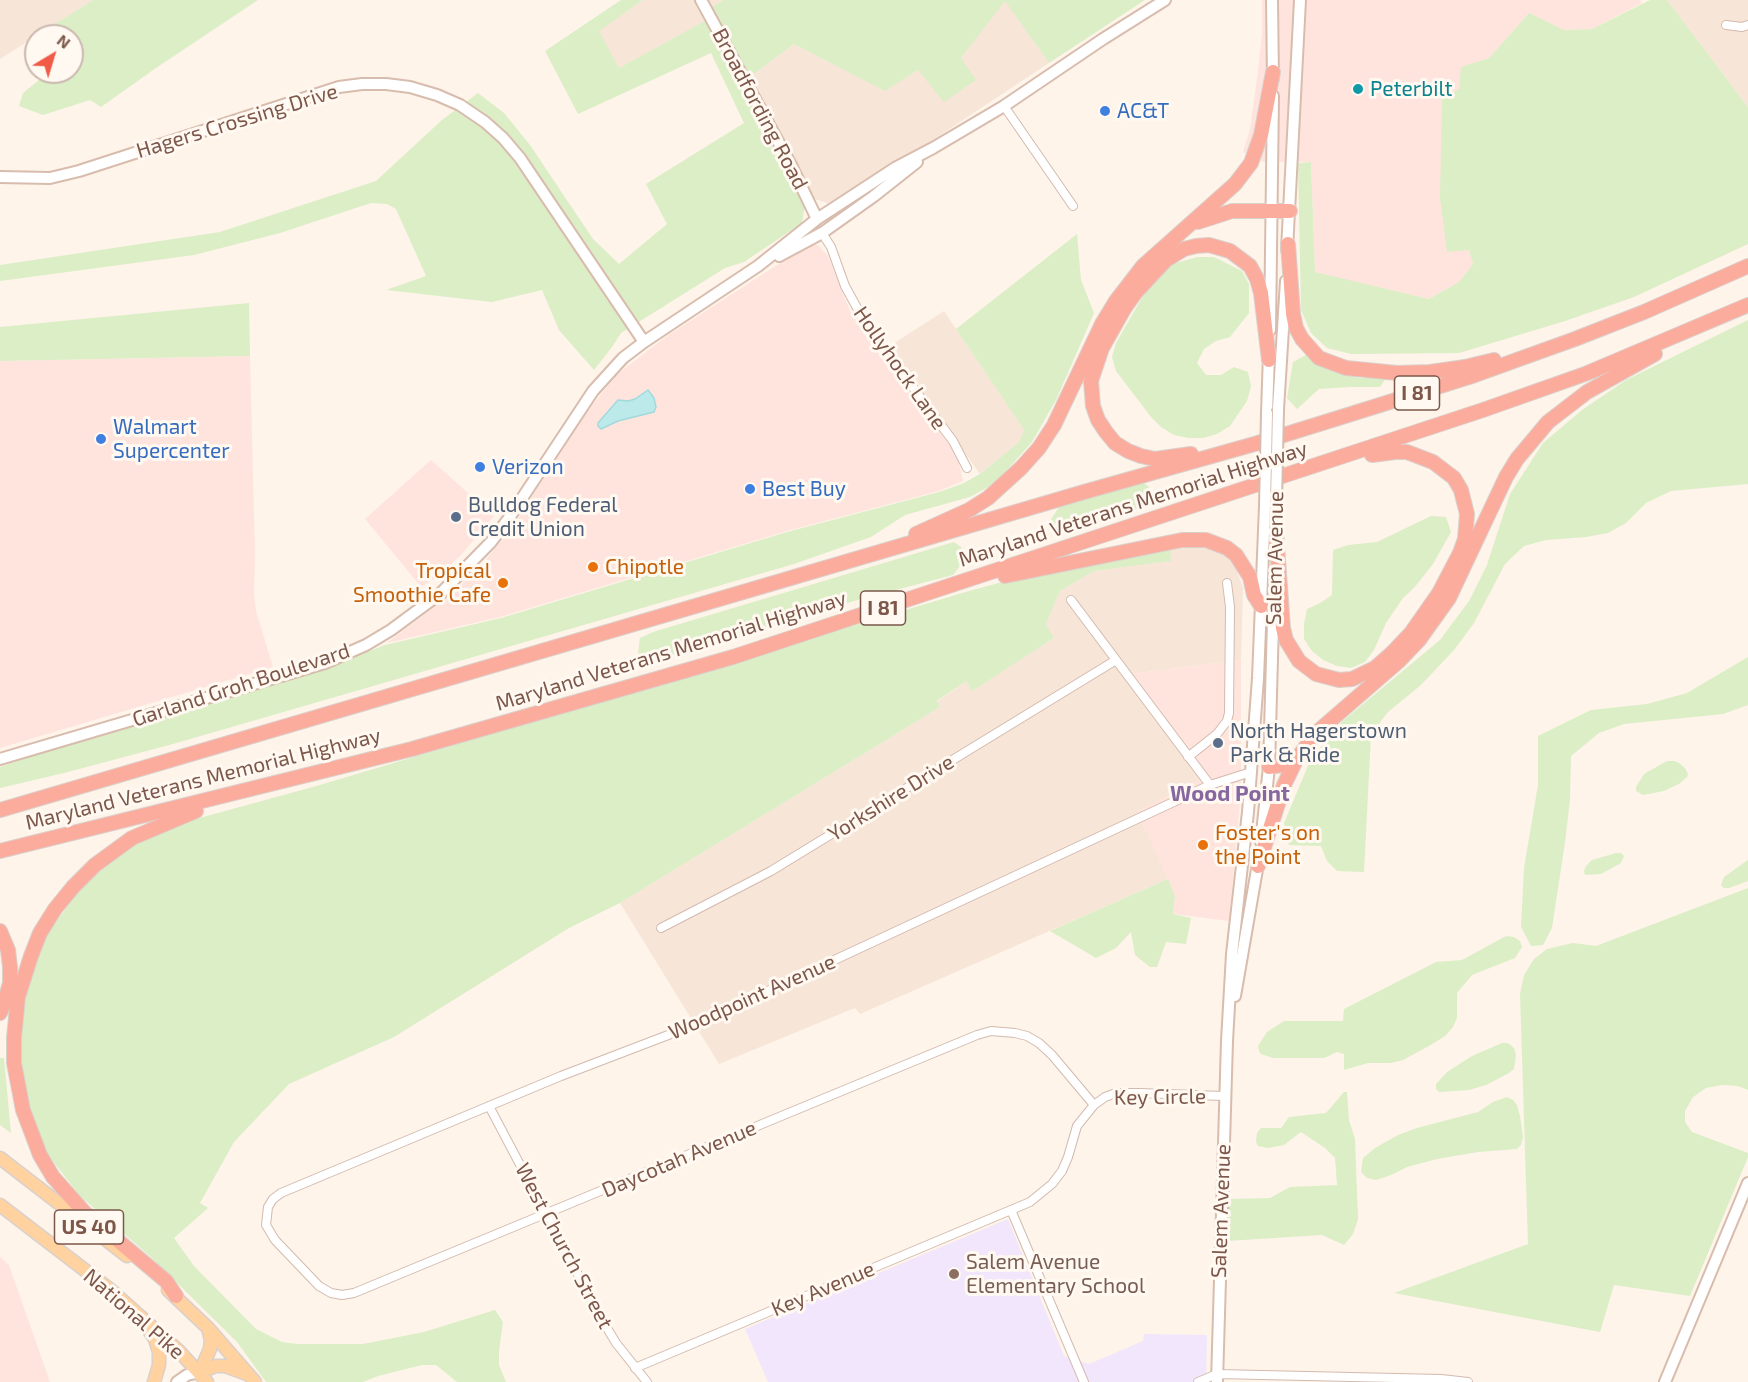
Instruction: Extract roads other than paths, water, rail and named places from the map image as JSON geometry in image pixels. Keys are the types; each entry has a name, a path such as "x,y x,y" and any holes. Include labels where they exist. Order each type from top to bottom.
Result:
{"highway":[{"path":"806,574 947,520 988,498 1006,483 1039,448 1054,425 1092,344 1116,301 1143,266 1235,184 1251,163 1261,135 1273,72"},
{"path":"1186,227 1212,216 1232,211 1290,212"},
{"path":"1288,244 1296,328 1309,349 1319,358 1331,363 1365,371 1430,372 1465,367 1575,339"},
{"path":"1258,442 1173,457 1155,459 1141,456 1116,443 1098,420 1093,406 1092,381 1102,348 1136,291 1166,260 1176,253 1196,246 1209,245 1230,251 1250,266 1261,293 1269,360"},
{"name":"Maryland Veterans Memorial Highway","path":"0,810 1258,442 1475,375 1644,312 1748,266"},
{"name":"Maryland Veterans Memorial Highway","path":"0,851 412,748 732,657 1291,475 1585,374 1748,305"},
{"path":"1258,866 1281,794 1296,760 1317,734 1399,661 1437,618 1460,578 1506,477 1527,446 1548,422 1587,392 1719,319"},
{"path":"1276,532 1283,628 1286,640 1306,668 1316,674 1339,680 1352,679 1375,668 1411,633 1450,574 1465,539 1467,514 1461,490 1454,478 1444,469 1419,456 1407,452 1381,453 1291,475"},
{"path":"927,594 1042,568 1194,539 1217,543 1236,555 1250,577 1254,595 1261,606"},
{"path":"1269,767 1296,760"},
{"path":"176,1296 166,1281 85,1213 53,1177 40,1155 31,1135 17,1086 14,1038 18,997 40,933 55,909 73,887 111,851 132,838 177,818 285,781"},
{"path":"0,803 82,787"},
{"path":"0,931 8,950 10,967 10,983 6,1001 0,1012"}],"main road":[{"name":"National Pike","path":"0,1158 176,1296 208,1328"},
{"name":"National Pike","path":"0,1205 112,1291 154,1327 200,1379"},
{"path":"112,1291 147,1327 155,1339 159,1352 159,1365 154,1382"},
{"path":"200,1379 212,1340 208,1328"},
{"name":"US 40","path":"208,1328 252,1378"},
{"path":"200,1379 216,1366 225,1366 252,1378"}],"street":[{"name":"Broadfording Road","path":"701,0 791,165 817,219"},
{"name":"Garland Groh Boulevard","path":"758,267 817,219 895,168 1004,106 1165,0"},
{"name":"Salem Avenue","path":"1217,1378 1227,1041 1232,954 1251,772 1265,506 1272,210 1272,0"},
{"name":"Salem Avenue","path":"1227,1041 1258,866 1269,767 1278,409 1300,0"},
{"path":"1726,25 1742,27 1748,25"},
{"name":"Hagers Crossing Drive","path":"0,177 50,178 79,171 339,87 386,84 410,87 437,95 459,105 485,122 503,138 520,158 644,342"},
{"path":"1004,106 1072,206"},
{"name":"Garland Groh Boulevard","path":"0,759 325,663 366,645 405,621 441,593 491,542 593,391 611,370 644,342 758,267 822,233 874,196 933,148"},
{"path":"785,252 817,219 874,196"},
{"name":"Hollyhock Lane","path":"822,233 831,247 845,286 867,326 953,441 967,468"},
{"path":"1188,757 1217,734 1227,721 1229,713 1230,607 1227,583"},
{"path":"1071,600 1210,785"},
{"name":"Yorkshire Drive","path":"661,928 771,871 1116,660"},
{"path":"1251,772 1269,767"},
{"name":"Woodpoint Avenue","path":"266,1225 268,1206 281,1193 561,1076 697,1024 1210,785 1251,772"},
{"name":"Daycotah Avenue","path":"266,1225 275,1240 319,1286 330,1293 342,1295 354,1293 991,1031 1027,1036 1038,1043 1052,1055 1094,1105"},
{"name":"Key Circle","path":"1011,1210 1030,1202 1052,1184 1068,1157 1077,1126 1094,1105 1105,1096 1116,1093 1224,1096"},
{"name":"West Church Street","path":"489,1106 601,1318 647,1382"},
{"path":"1665,1382 1748,1183"},
{"path":"1011,1210 1084,1382"},
{"name":"Key Avenue","path":"635,1368 1011,1210"},
{"path":"177,1382 187,1375 200,1379"},
{"path":"1198,1382 1217,1378 1468,1382"}],"water":[{"path":"648,390 654,398 656,407 654,412 618,421 601,429 598,426 598,423 618,400 635,399"}],"place":[{"name":"Peterbilt","path":"1358,89"},
{"name":"AC&T","path":"1105,111"},
{"name":"Walmart Supercenter","path":"101,439"},
{"name":"Verizon","path":"480,467"},
{"name":"Best Buy","path":"750,489"},
{"name":"Bulldog Federal Credit Union","path":"456,517"},
{"name":"Chipotle","path":"593,567"},
{"name":"Tropical Smoothie Cafe","path":"503,583"},
{"name":"North Hagerstown Park & Ride","path":"1218,743"},
{"name":"Foster's on the Point","path":"1203,845"},
{"name":"Salem Avenue Elementary School","path":"954,1274"}],"district":[{"name":"Wood Point","path":"1230,794"}]}
